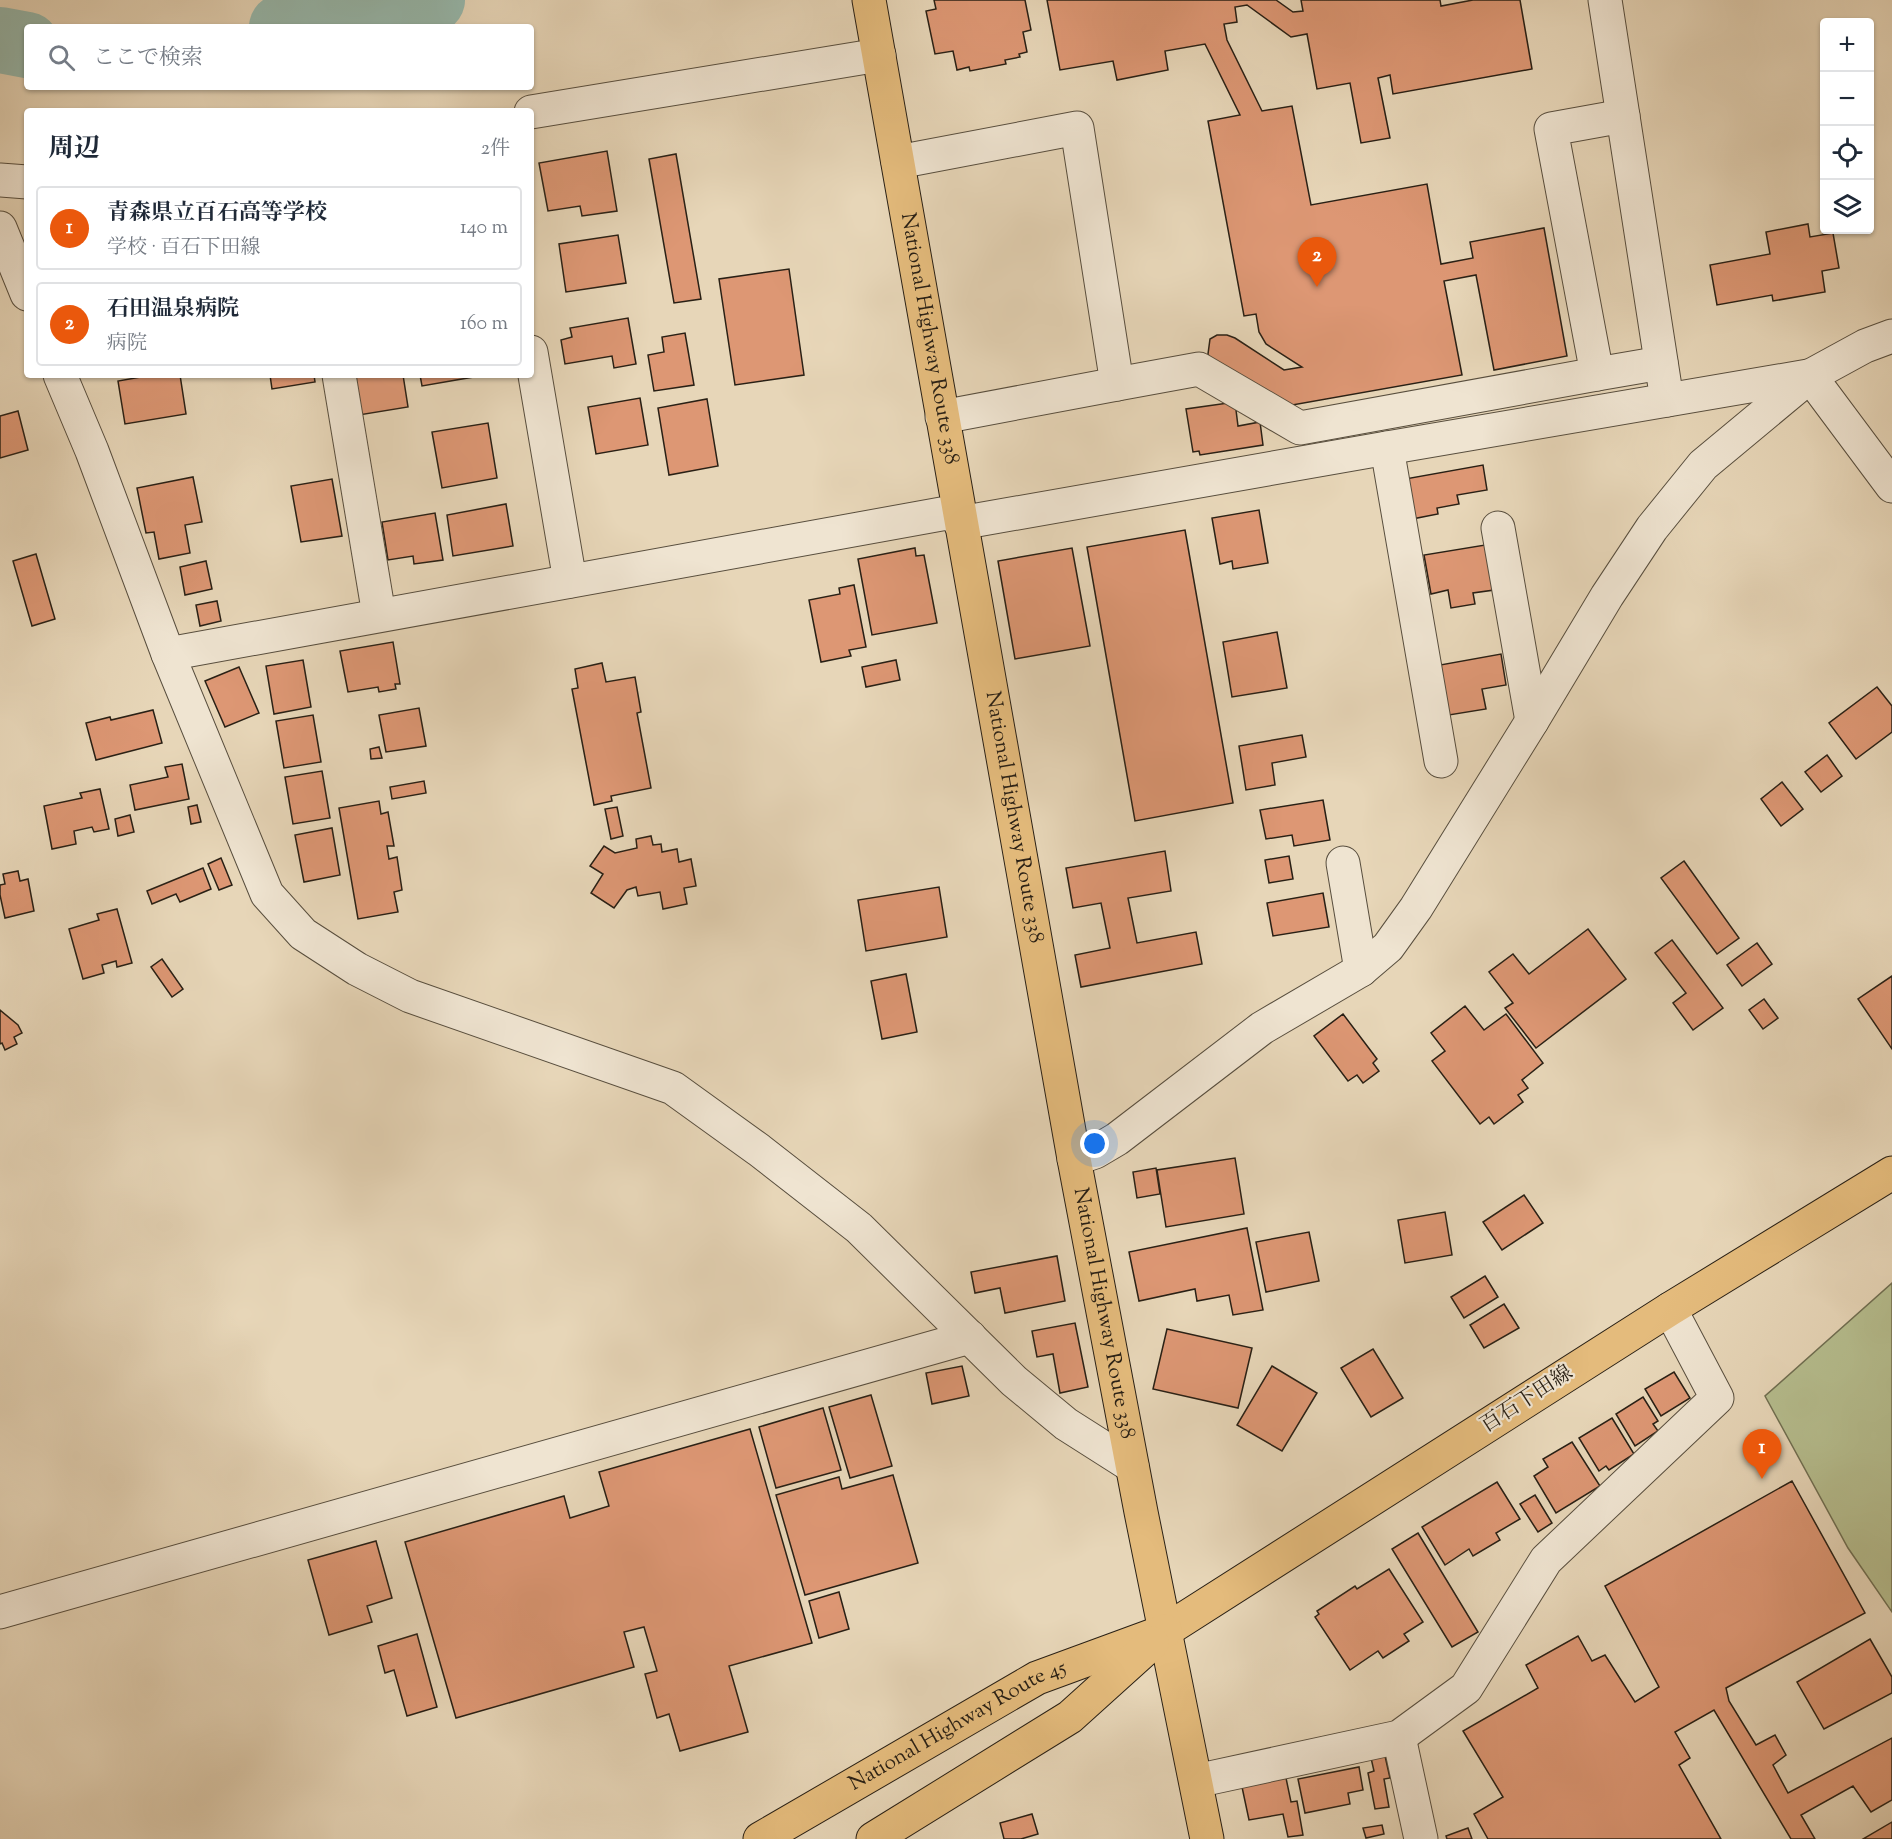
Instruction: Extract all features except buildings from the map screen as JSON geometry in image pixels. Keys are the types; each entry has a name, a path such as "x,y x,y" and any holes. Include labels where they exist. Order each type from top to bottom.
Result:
{"main road":[{"name":"National Highway Route 338","path":"869,0 1074,1159 1165,1631"},
{"name":"百石下田線","path":"1165,1631 1670,1309 1892,1173"},
{"path":"1165,1631 1207,1839"},
{"name":"National Highway Route 45","path":"760,1839 1036,1678 1165,1631"},
{"name":"National Highway Route 45","path":"873,1839 1071,1717 1165,1631"}],"street":[{"path":"1605,0 1667,400"},
{"path":"534,112 879,55"},
{"path":"1597,374 1551,129 1623,116"},
{"path":"898,162 1077,128 1117,384"},
{"path":"0,180 24,182"},
{"path":"0,228 24,287"},
{"path":"1074,1159 1095,1152 1117,1139 1262,1028 1361,970 1388,947 1416,908 1532,721 1606,596 1652,528 1702,465 1810,376 1864,346 1892,336"},
{"path":"942,417 1199,369 1299,429 1661,363"},
{"path":"534,370 570,581"},
{"path":"168,654 570,581 1387,448 1810,376"},
{"path":"1810,376 1892,486"},
{"path":"61,378 92,451 168,654 267,894 303,934 357,969 410,996 673,1088 759,1150 859,1228 1014,1381 1066,1424 1132,1466"},
{"path":"340,378 379,615"},
{"path":"1387,448 1441,761"},
{"path":"1497,528 1532,721"},
{"path":"1343,863 1361,970"},
{"path":"1196,1781 1399,1737 1466,1688 1546,1560 1717,1398 1670,1309"},
{"path":"0,1612 970,1337"},
{"path":"1399,1737 1421,1839"}],"green space":[{"path":"1892,1283 1892,1612 1848,1548 1765,1396"}],"waterway":[{"path":"299,24 432,0"},
{"path":"0,40 24,44"}],"place":[{"name":"石田温泉病院","path":"1317,287"},
{"name":"青森県立百石高等学校","path":"1762,1479"}]}
